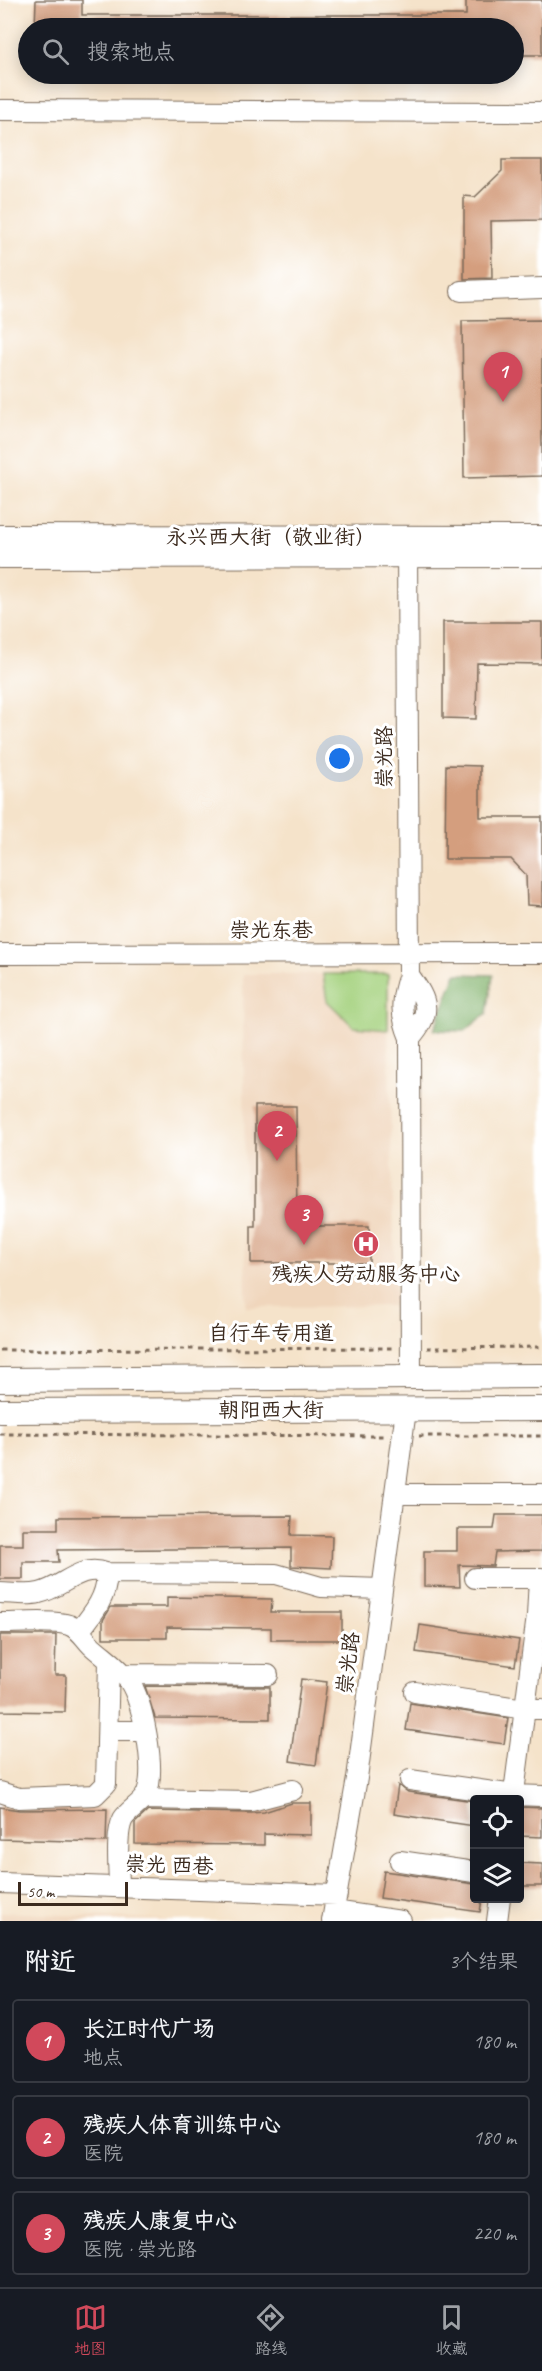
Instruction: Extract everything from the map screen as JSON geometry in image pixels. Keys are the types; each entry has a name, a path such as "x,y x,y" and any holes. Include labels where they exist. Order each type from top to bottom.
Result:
{"main road":[{"name":"永兴西大街（敬业街）","path":"0,537 407,546 542,555"},
{"name":"永兴西大街（敬业街）","path":"0,556 407,546 542,538"},
{"name":"朝阳西大街","path":"0,1380 542,1376"},
{"name":"朝阳西大街","path":"0,1411 542,1408"}],"street":[{"path":"0,110 542,112"},
{"path":"461,291 542,288"},
{"name":"崇光路","path":"407,546 410,975 402,993 402,1020 410,1038 411,1377"},
{"name":"崇光东巷","path":"0,954 542,953"},
{"name":"崇光路","path":"334,1909 357,1778 406,1410"},
{"path":"395,1494 542,1494"},
{"path":"0,1593 39,1593 82,1573 97,1570 106,1573 276,1574 321,1587 382,1589"},
{"path":"80,1630 95,1612 108,1585 106,1573"},
{"path":"475,1578 540,1578 540,1616 533,1709 513,1795"},
{"path":"0,1623 65,1624 80,1630 90,1644 129,1681 148,1739 149,1780 143,1799 134,1806 120,1826 118,1887"},
{"path":"116,1668 267,1675"},
{"path":"0,1792 19,1798 95,1795 106,1784 108,1731 116,1668"},
{"path":"415,1692 533,1709"},
{"path":"108,1731 146,1731"},
{"path":"410,1780 501,1795"},
{"path":"143,1799 251,1801 293,1790"},
{"path":"524,1797 542,1796"},
{"path":"400,1861 470,1871"},
{"name":"崇光 西巷","path":"0,1883 118,1887 334,1909 401,1921"},
{"path":"497,1921 499,1903"}],"path":[{"name":"自行车专用道","path":"0,1350 542,1347"},
{"path":"0,1434 542,1436"}],"shaded area":[{"path":"243,974 323,974 327,1001 354,1026 388,1030 396,1306 246,1307"},
{"path":"0,1912 186,1921 0,1921"}],"green space":[{"path":"323,974 388,974 388,1030 354,1027 327,1001"},
{"path":"456,974 493,975 487,1013 465,1031 434,1030"}],"building":[{"path":"36,0 82,0 82,15 466,15 466,0 542,0 542,55 524,55 524,18 35,18"},
{"path":"502,160 542,160 542,220 491,221 492,278 464,279 464,196 475,197 502,171"},
{"path":"542,320 542,476 464,478 462,321"},
{"path":"443,622 542,622 542,664 477,663 476,719 443,718"},
{"path":"446,765 480,766 480,817 542,817 542,906 527,905 526,875 511,859 445,859"},
{"path":"255,1106 296,1106 297,1226 369,1226 369,1263 251,1263 251,1226 255,1226"},
{"path":"496,1515 542,1515 542,1551 495,1552 493,1566 459,1565 460,1587 424,1586 424,1551 457,1551 457,1529 494,1529"},
{"path":"292,1516 291,1535 332,1536 331,1568 291,1566 291,1548 58,1550 59,1562 23,1562 23,1579 0,1579 0,1545 23,1545 23,1529 58,1529 58,1517"},
{"path":"167,1597 272,1599 271,1612 342,1612 342,1640 271,1640 271,1628 167,1627 167,1638 103,1638 103,1620 111,1607 167,1607"},
{"path":"420,1625 519,1640 515,1666 416,1652"},
{"path":"0,1635 56,1635 55,1675 66,1675 65,1712 0,1711"},
{"path":"301,1679 327,1682 316,1765 290,1761"},
{"path":"145,1686 270,1687 270,1719 155,1718"},
{"path":"410,1703 508,1718 504,1744 406,1730"},
{"path":"398,1785 408,1792 470,1800 470,1825 394,1814"},
{"path":"292,1803 311,1803 311,1835 264,1834 264,1845 135,1844 135,1823 148,1811 251,1813 264,1812"},
{"path":"0,1807 19,1810 107,1809 106,1842 0,1839"},
{"path":"524,1807 542,1808 542,1837 524,1836"},
{"path":"524,1863 542,1864 542,1886 524,1886"},
{"path":"384,1871 470,1883 470,1903 481,1903 480,1912 380,1898"}],"place":[{"name":"长江时代广场","path":"503,402"},
{"name":"残疾人体育训练中心","path":"277,1161"},
{"name":"残疾人劳动服务中心","path":"366,1244"},
{"name":"残疾人康复中心","path":"304,1245"}]}
